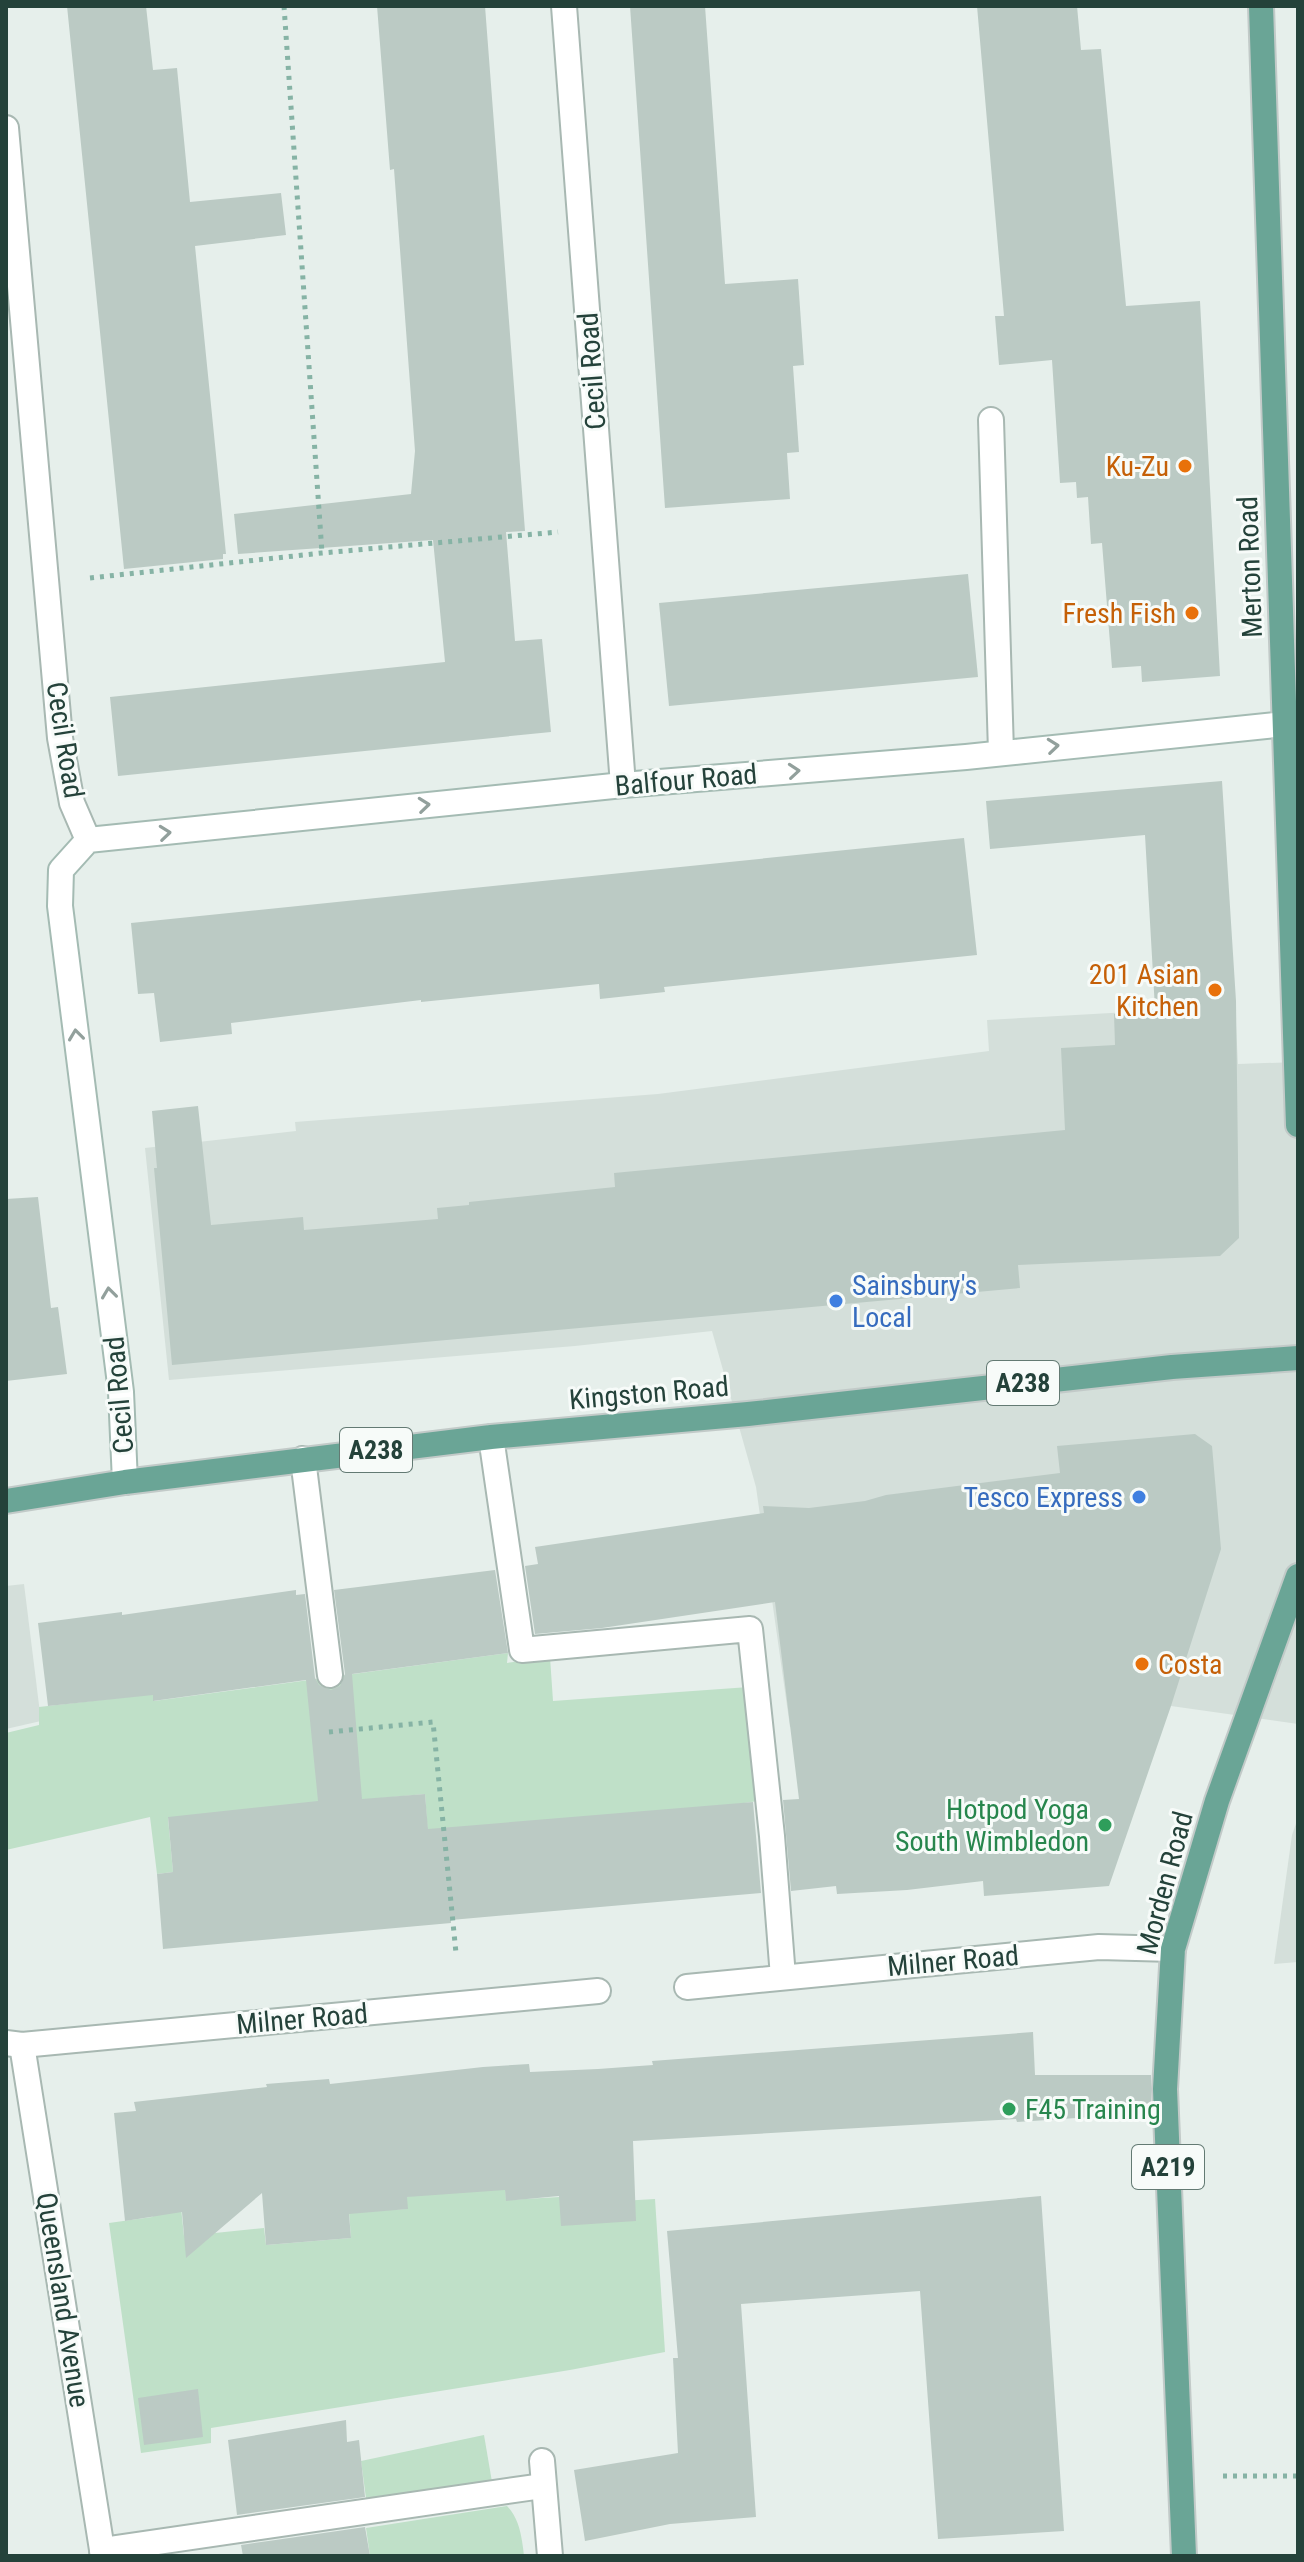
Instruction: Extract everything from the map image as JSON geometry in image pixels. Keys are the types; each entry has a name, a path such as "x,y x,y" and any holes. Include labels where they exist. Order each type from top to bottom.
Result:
{"main road":[{"name":"Merton Road","path":"1261,6 1298,1125"},
{"name":"Kingston Road","path":"6,1501 125,1482 491,1437 748,1414 1172,1367 1298,1358"},
{"name":"Morden Road","path":"1184,2556 1165,2089 1173,1949 1217,1801 1298,1579"}],"street":[{"name":"Cecil Road","path":"564,6 623,785"},
{"name":"Cecil Road","path":"6,128 60,738 72,803 88,840 61,870 60,906 121,1392 125,1482"},
{"path":"991,420 1001,752"},
{"name":"Balfour Road","path":"88,840 623,785 1285,724"},
{"path":"491,1437 522,1650 750,1629 783,1977"},
{"path":"303,1459 330,1675"},
{"name":"Milner Road","path":"687,1987 1099,1947 1173,1949"},
{"name":"Milner Road","path":"14,2044 598,1991"},
{"name":"Queensland Avenue","path":"14,2044 102,2553"},
{"path":"542,2461 550,2556"},
{"path":"102,2553 542,2486"}],"path":[{"path":"284,6 322,553"},
{"path":"90,578 558,532"},
{"path":"329,1732 433,1722 456,1953"},
{"path":"1182,2477 1298,2476"}],"shaded area":[{"path":"1235,1006 1238,1064 1298,1062 1298,1724 1171,1706 988,1721 790,1727 756,1487 712,1331 575,1346 169,1380 145,1148 296,1131 295,1122 658,1094 989,1051 987,1020"},
{"path":"24,1584 41,1721 6,1729 6,1586"},
{"path":"1298,1818 1298,1962 1274,1964 1292,1835"}],"green space":[{"path":"508,1653 507,1663 550,1657 553,1701 749,1687 758,1801 429,1849 425,1794 168,1818 173,1872 157,1874 150,1817 6,1850 6,1733 39,1725 39,1707 153,1694 154,1701"},
{"path":"504,2162 506,2200 559,2197 604,2202 655,2199 665,2352 211,2428 211,2443 141,2453 109,2223 152,2217 179,2189 184,2236 195,2241 215,2233 264,2228 266,2245 351,2238 349,2212 407,2209 407,2197"},
{"path":"484,2435 492,2482 366,2498 361,2461"},
{"path":"507,2506 518,2523 524,2556 370,2556 366,2528"}],"building":[{"path":"67,6 146,6 153,70 177,68 190,202 281,193 286,235 195,246 226,554 223,554 223,559 124,569"},
{"path":"377,6 485,6 525,531 506,532 515,641 542,639 551,732 118,776 110,697 445,662 433,540 238,554 234,514 411,494 415,451 394,169 390,170"},
{"path":"630,6 705,6 725,284 798,279 804,365 793,366 799,452 787,453 790,499 665,508"},
{"path":"977,6 1077,6 1081,50 1101,49 1126,306 1200,301 1220,676 1142,682 1141,666 1112,668 1102,543 1091,544 1088,497 1077,498 1076,482 1060,483 1052,360 999,365 995,316 1004,316"},
{"path":"968,574 978,677 669,706 659,603"},
{"path":"1222,781 1236,1001 1239,1238 1220,1256 1018,1265 1020,1288 172,1365 154,1168 157,1168 152,1111 198,1106 211,1225 303,1217 304,1230 438,1219 437,1208 469,1205 469,1202 615,1187 614,1173 1065,1130 1061,1048 1115,1045 1114,1014 1155,1009 1145,835 990,849 986,801"},
{"path":"964,838 977,955 664,987 665,992 600,999 599,984 421,1000 231,1023 232,1034 160,1042 154,993 138,994 131,923"},
{"path":"38,1197 51,1308 58,1307 67,1374 6,1381 6,1199"},
{"path":"1195,1434 1212,1446 1221,1549 1109,1886 984,1896 983,1881 837,1894 836,1886 791,1891 783,1800 799,1799 775,1602 602,1628 535,1634 525,1566 538,1564 535,1547 764,1513 763,1506 809,1508 1060,1473 1057,1446"},
{"path":"495,1570 508,1653 352,1674 362,1799 425,1794 428,1829 753,1802 761,1893 163,1949 157,1874 173,1872 168,1817 318,1801 306,1680 153,1701 153,1695 48,1706 38,1623 122,1612 122,1615 296,1590 296,1595 305,1594 315,1678 319,1685 331,1690 340,1686 345,1674 334,1590"},
{"path":"1033,2032 1035,2075 1151,2075 1151,2113 633,2141 636,2221 561,2226 559,2196 506,2201 505,2190 407,2197 408,2209 349,2214 351,2238 266,2245 262,2193 186,2258 182,2212 125,2221 114,2113 136,2111 134,2102 267,2087 266,2084 329,2079 330,2084 483,2067 529,2064 530,2072 598,2069 653,2065 652,2061"},
{"path":"1041,2196 1064,2531 938,2539 920,2291 741,2304 756,2517 670,2524 585,2541 574,2470 678,2453 673,2358 678,2358 667,2231"},
{"path":"198,2389 203,2437 144,2445 138,2398"},
{"path":"346,2420 347,2442 359,2440 365,2497 237,2515 228,2440"},
{"path":"365,2527 370,2556 243,2556 241,2545"}],"place":[{"name":"Ku-Zu","path":"1185,466"},
{"name":"Fresh Fish","path":"1192,613"},
{"name":"201 Asian Kitchen","path":"1215,990"},
{"name":"Sainsbury's Local","path":"836,1301"},
{"name":"Tesco Express","path":"1139,1497"},
{"name":"Costa","path":"1142,1664"},
{"name":"Hotpod Yoga South Wimbledon","path":"1105,1825"},
{"name":"F45 Training","path":"1009,2109"}]}
